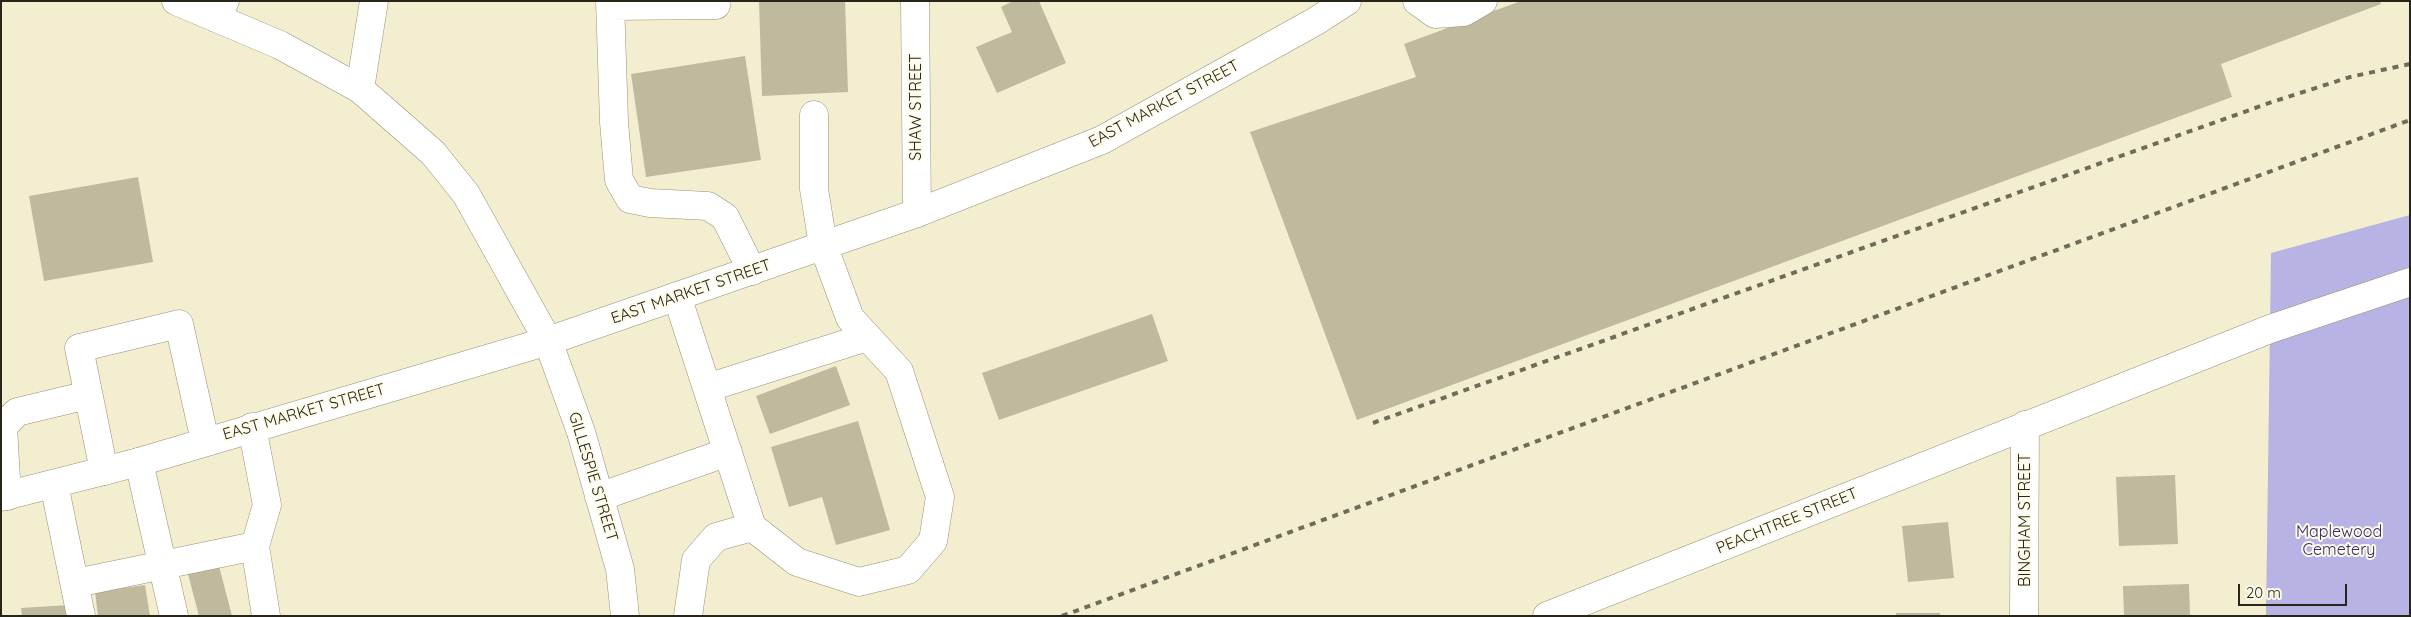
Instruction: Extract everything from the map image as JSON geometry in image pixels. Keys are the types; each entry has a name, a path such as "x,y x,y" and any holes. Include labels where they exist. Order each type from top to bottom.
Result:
{"main road":[{"name":"GILLESPIE STREET","path":"176,1 220,10 360,89 433,153 466,194 548,341 580,432 620,569 625,616"},
{"path":"360,89 374,1"},
{"name":"SHAW STREET","path":"915,1 917,213"},
{"path":"1426,8 1464,12 1483,1"},
{"path":"716,5 610,4 614,122 619,180 630,199 650,203 708,206 725,217 752,271"},
{"name":"EAST MARKET STREET","path":"4,496 139,462 252,427 548,341 917,213 1102,140 1334,5"},
{"path":"677,296 752,527 797,562 860,582 908,570 933,542 940,497 899,371 850,318 823,245 814,189 814,115"},
{"name":"PEACHTREE STREET","path":"1560,613 2025,425 2270,330 2410,282"},
{"path":"2380,293 2410,294"},
{"path":"104,471 78,348 179,324 205,441"},
{"path":"707,388 868,337"},
{"path":"4,496 3,427 17,412 88,395"},
{"name":"BINGHAM STREET","path":"2024,616 2025,425"},
{"path":"252,427 267,505 255,546 266,616"},
{"path":"599,497 728,452"},
{"path":"139,462 174,616"},
{"path":"54,484 76,583 81,616"},
{"path":"688,616 696,560 716,537 752,527"},
{"path":"76,583 255,546"}],"green space":[{"name":"Maplewood Cemetery","path":"2410,215 2410,616 2266,616 2271,253"}],"building":[{"path":"759,1 845,1 848,92 762,96"},
{"path":"1013,1 1039,1 1066,63 997,93 976,47 1012,32 1001,7"},
{"path":"1521,1 2380,1 2381,4 2221,64 2232,97 1357,420 1250,132 1416,77 1404,44"},
{"path":"745,56 761,160 646,177 631,74"},
{"path":"138,177 153,262 44,281 29,196"},
{"path":"1152,314 1168,361 999,420 982,373"},
{"path":"836,366 850,405 770,434 756,396"},
{"path":"858,421 890,530 836,545 822,497 789,507 771,447"},
{"path":"2175,475 2178,544 2119,546 2116,477"},
{"path":"1948,522 1954,578 1908,582 1902,526"},
{"path":"219,566 232,616 199,616 188,574"},
{"path":"2189,584 2190,616 2124,616 2123,586"},
{"path":"145,585 150,616 98,616 95,592"},
{"path":"69,605 70,616 22,616 21,608"},
{"path":"1896,613 1940,613 1940,616 1896,616"}],"railway":[{"path":"1373,423 2272,102 2350,77 2410,64"},
{"path":"1062,616 2410,120"}]}
